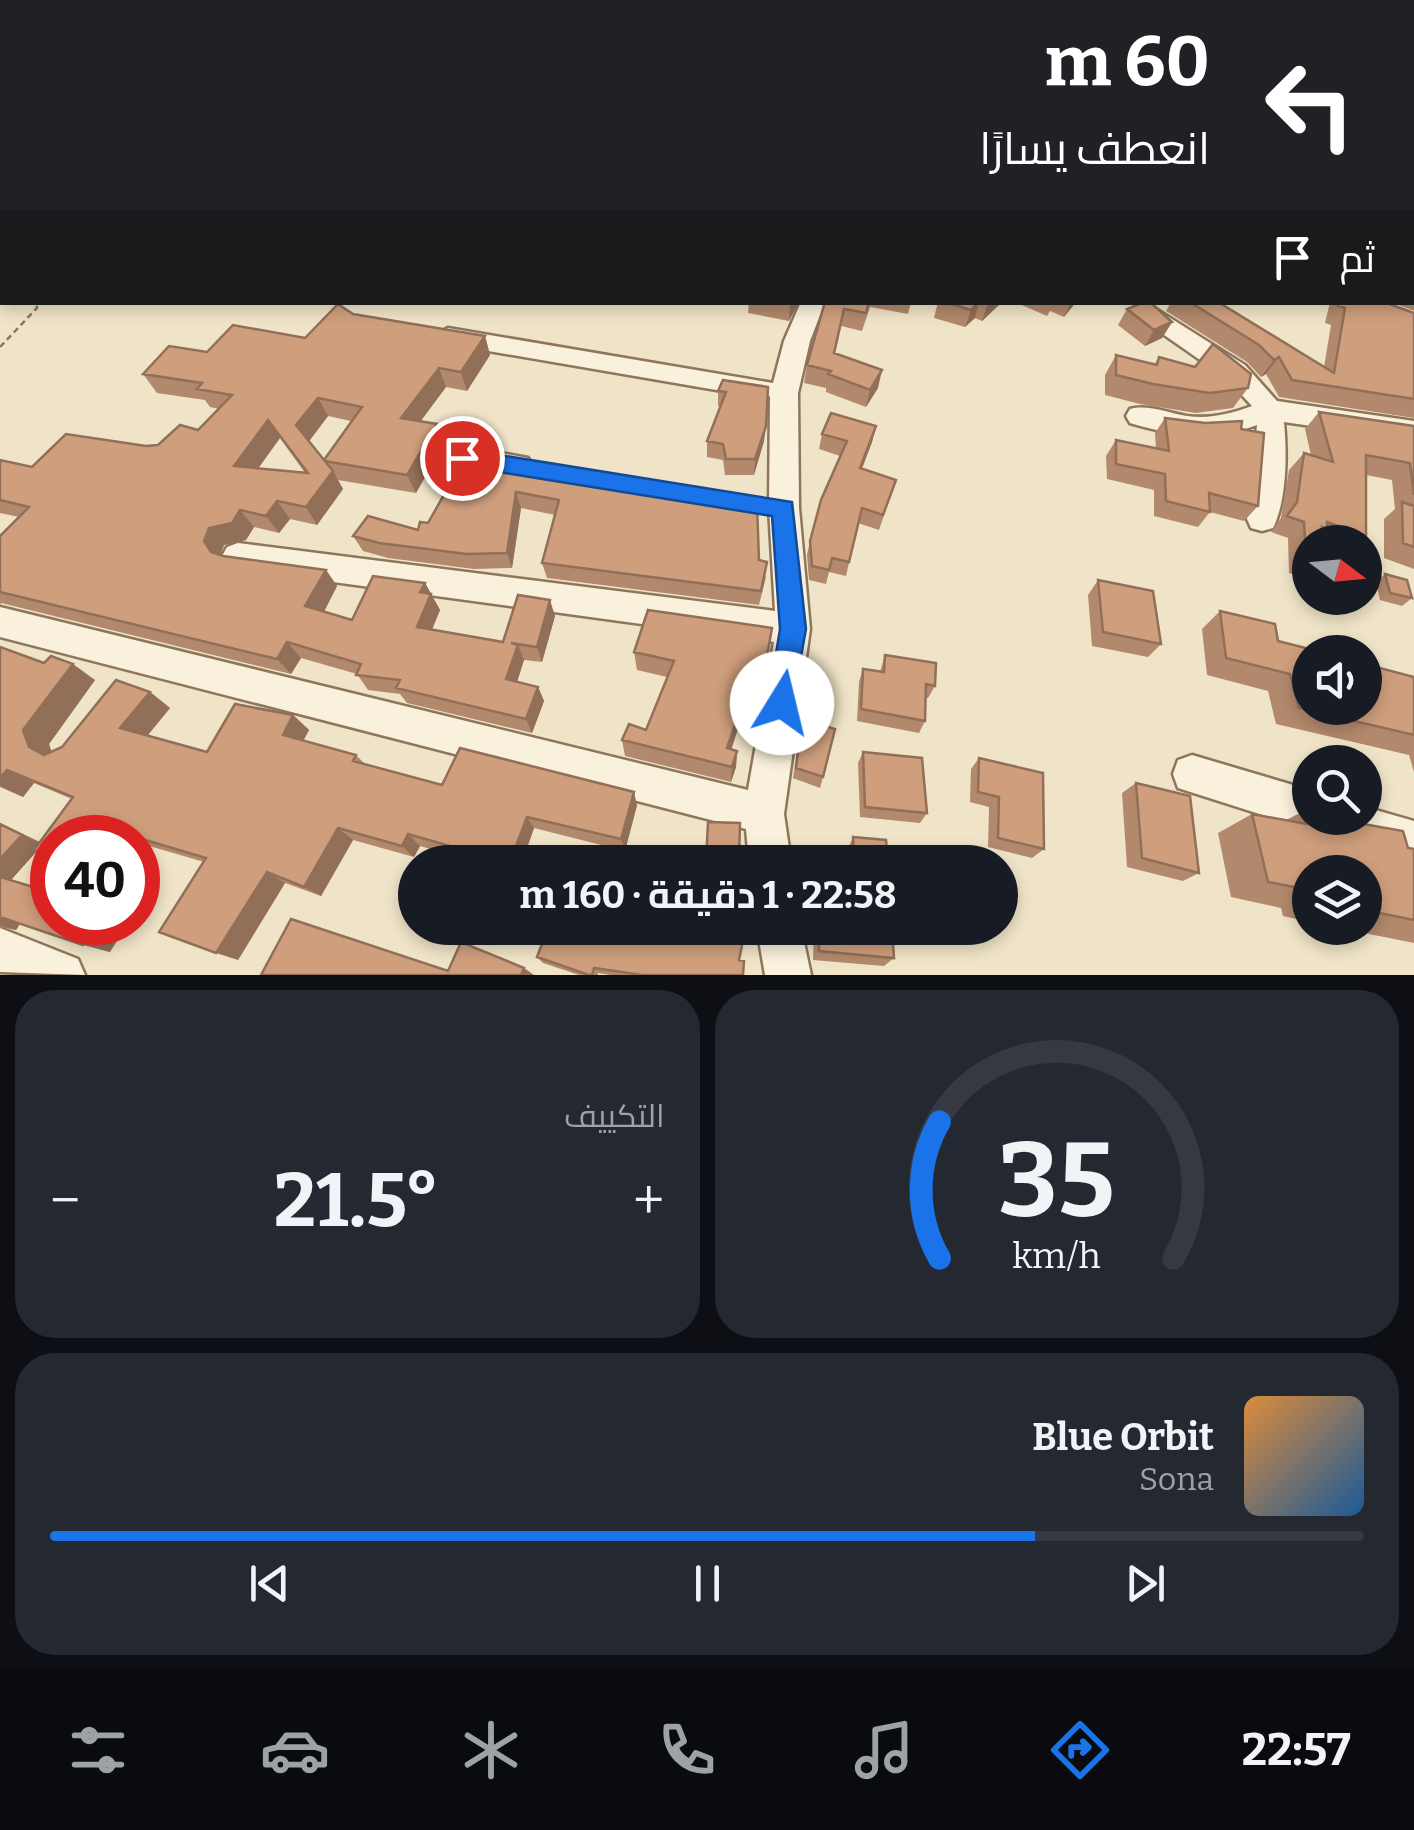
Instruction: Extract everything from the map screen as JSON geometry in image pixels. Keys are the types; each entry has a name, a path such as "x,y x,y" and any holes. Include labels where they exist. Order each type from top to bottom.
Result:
{"street":[{"path":"768,845 764,814 793,629 784,508 784,392 811,305"},
{"path":"1156,316 1251,386 1268,410 1270,455 1262,519"},
{"path":"419,331 784,392"},
{"path":"1140,416 1192,428 1226,426 1268,410 1414,431"},
{"path":"462,458 538,469"},
{"path":"746,502 784,508"},
{"path":"238,556 793,629"},
{"path":"0,622 127,674 764,814"},
{"path":"1192,774 1292,805"},
{"path":"1382,832 1414,842"},
{"path":"783,945 788,975"},
{"path":"0,950 62,975"}],"path":[{"path":"0,347 36,305"}],"building":[{"path":"340,305 353,314 485,336 461,372 439,368 401,418 437,424 407,475 325,461 333,471 306,507 277,501 266,516 240,510 232,523 209,528 204,541 211,552 223,556 326,570 305,606 352,620 373,576 425,583 420,592 431,594 417,627 503,642 518,595 550,600 537,647 511,643 518,645 506,679 538,687 526,719 396,688 400,680 356,675 361,664 287,642 277,659 0,592 0,536 29,507 0,500 0,460 32,467 66,434 146,446 158,445 180,425 198,430 232,395 197,389 202,383 143,374 169,346 207,352 233,325 305,338","holes":["318,398 362,407 324,460 296,425","268,420 308,473 234,466"]},
{"path":"824,305 868,305 866,313 844,309 834,353 882,370 870,390 828,374 831,371 807,365"},
{"path":"1153,305 1172,322 1154,330 1127,309"},
{"path":"1195,305 1223,305 1334,373 1345,308 1338,305 1392,305 1414,313 1414,399 1292,380 1279,357 1274,360 1259,345"},
{"path":"1213,344 1251,374 1248,388 1210,393 1116,375 1116,355 1157,365 1159,357 1195,367"},
{"path":"723,380 768,387 766,426 755,459 726,459 723,444 707,441 726,392 718,391"},
{"path":"1319,412 1414,426 1414,495 1410,463 1366,455 1366,525 1304,525 1287,516 1297,502 1304,453 1333,462"},
{"path":"831,413 876,426 860,468 896,480 883,515 862,508 849,562 832,558 829,570 812,566 810,541 821,500 847,441 822,434"},
{"path":"1165,418 1205,423 1242,421 1241,429 1264,433 1258,506 1209,493 1210,512 1166,501 1165,474 1116,464 1116,440 1169,451"},
{"path":"477,459 757,504 759,560 767,562 761,591 542,563 559,500 516,492 507,553 467,554 353,536 368,516 418,530 420,522 428,523 454,477 465,480"},
{"path":"1402,502 1414,506 1414,547 1403,543"},
{"path":"1385,574 1407,580 1412,598 1390,593"},
{"path":"1098,580 1153,591 1161,644 1103,632"},
{"path":"648,610 772,628 760,695 746,693 727,748 737,751 732,767 622,740 629,724 646,730 674,661 634,652"},
{"path":"1220,611 1275,624 1278,641 1292,645 1292,682 1290,674 1226,658"},
{"path":"0,647 44,663 51,656 73,664 23,730 29,747 44,755 62,747 116,680 150,692 120,728 207,752 235,704 293,715 283,735 356,755 353,761 442,785 460,748 634,792 621,839 527,817 516,845 446,845 408,834 402,845 398,845 338,828 304,887 267,872 216,953 160,932 206,858 160,844 160,815 60,815 73,797 7,770 0,778"},
{"path":"885,655 936,663 935,686 926,684 925,721 861,709 863,669 884,672"},
{"path":"1382,669 1414,677 1414,735 1371,725 1382,725"},
{"path":"802,719 835,729 823,777 796,768"},
{"path":"863,752 922,758 927,813 865,807"},
{"path":"979,758 1043,773 1044,849 998,838 999,797 978,792"},
{"path":"1136,783 1190,796 1199,873 1142,858"},
{"path":"1252,814 1292,821 1292,835 1382,835 1382,827 1403,831 1408,848 1414,849 1414,920 1382,913 1382,855 1292,855 1292,887 1268,882"},
{"path":"708,822 740,823 739,845 707,845"},
{"path":"0,824 22,835 0,859"},
{"path":"853,837 886,840 886,845 853,845"},
{"path":"0,877 30,886 30,927 0,917"},
{"path":"291,919 448,971 460,945 524,968 521,975 261,975"},
{"path":"542,945 742,945 739,960 744,961 743,975 642,975 594,968 589,975 537,957"},
{"path":"819,945 893,945 894,958 819,951"}],"route":[{"path":"462,458 784,508 793,629 782,703"}]}
